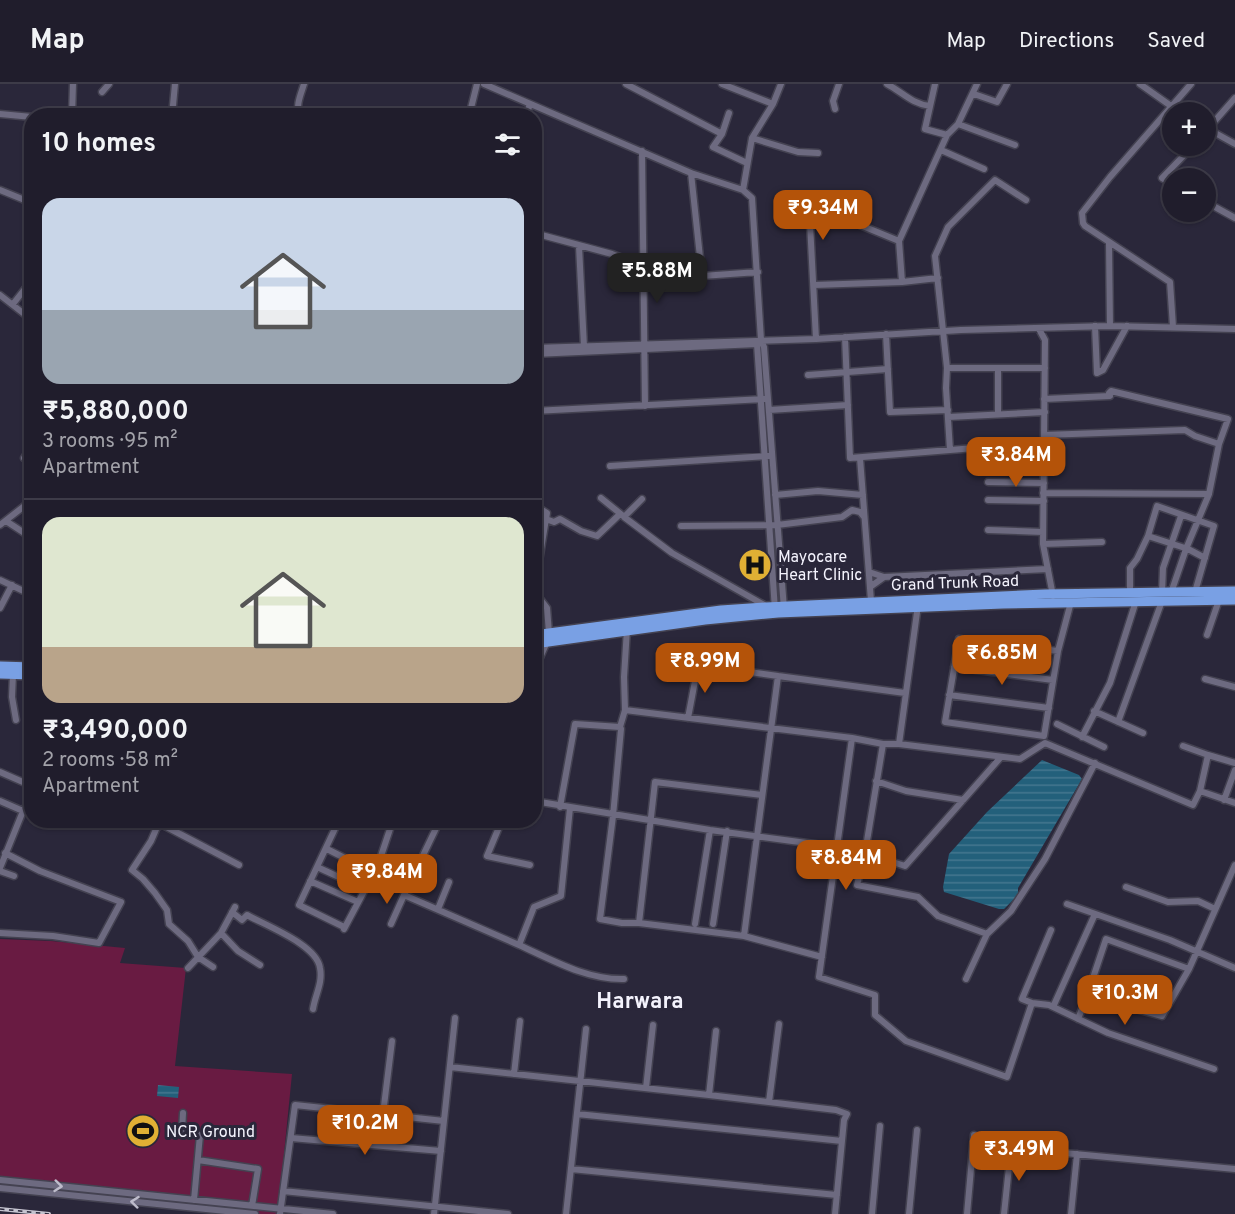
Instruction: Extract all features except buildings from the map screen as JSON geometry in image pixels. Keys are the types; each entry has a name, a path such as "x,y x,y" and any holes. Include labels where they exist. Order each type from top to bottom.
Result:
{"highway":[{"name":"Grand Trunk Road","path":"542,641 721,610 1165,596 1195,592 1235,591"},
{"name":"Grand Trunk Road","path":"1165,596 1235,600"},
{"name":"Grand Trunk Road","path":"1053,598 1071,602 1133,597"},
{"name":"Grand Trunk Road","path":"777,609 871,601 918,602"},
{"name":"Grand Trunk Road","path":"542,637 548,638"},
{"path":"0,666 24,667"},
{"path":"0,674 24,675"}],"street":[{"path":"72,108 73,84"},
{"path":"102,92 109,84"},
{"path":"173,108 175,84"},
{"path":"298,108 304,84"},
{"path":"471,108 477,84"},
{"path":"484,84 539,108"},
{"path":"626,84 722,134"},
{"path":"722,84 773,104"},
{"path":"743,190 752,138 773,104 782,84"},
{"path":"835,109 833,101 839,84"},
{"path":"886,84 914,102 930,106"},
{"path":"935,84 925,129 947,135"},
{"path":"902,282 899,241 947,135 958,124 977,84"},
{"path":"974,94 997,102 1006,84"},
{"path":"1140,84 1165,102"},
{"path":"1175,102 1191,84"},
{"path":"1216,120 1235,98"},
{"path":"529,108 530,104"},
{"path":"542,109 642,152 743,190 752,198 761,339 764,347 777,609"},
{"path":"729,113 722,134 713,147 747,163"},
{"path":"0,114 24,116"},
{"path":"1162,117 1082,213 1085,226 1170,282 1173,327"},
{"path":"958,124 1015,145"},
{"path":"1216,134 1235,144"},
{"path":"752,138 798,152 818,153"},
{"path":"941,150 984,169"},
{"path":"642,152 645,405"},
{"path":"1172,168 1183,156"},
{"path":"692,172 702,276"},
{"path":"950,450 947,368 935,256 948,227 994,180 1026,200"},
{"path":"0,190 24,200"},
{"path":"816,339 809,204 899,241"},
{"path":"1216,208 1235,218"},
{"path":"542,235 612,254 644,266"},
{"path":"1109,243 1110,326"},
{"path":"579,246 584,347"},
{"path":"644,276 702,276 758,272"},
{"path":"814,285 902,282 938,278"},
{"path":"13,304 24,290"},
{"path":"0,295 24,313"},
{"path":"1095,326 1097,373 1103,370 1127,326"},
{"path":"542,353 761,339 816,339 944,331 1095,326 1235,329"},
{"path":"1039,328 1045,340 1043,544 1053,598"},
{"path":"886,334 890,412 948,414 1045,412"},
{"path":"845,337 850,458 1044,444"},
{"path":"542,348 757,344 765,399 769,410 769,456 775,495 773,525"},
{"path":"947,368 1045,368"},
{"path":"998,368 998,414"},
{"path":"808,375 888,369"},
{"path":"1044,399 1110,396 1111,391 1228,419 1209,494 1165,596 1118,722"},
{"path":"542,411 765,399"},
{"path":"769,410 848,405"},
{"path":"1044,435 1185,430 1195,436 1220,444"},
{"path":"610,466 769,456"},
{"path":"860,458 871,601"},
{"path":"988,466 1044,462"},
{"path":"988,482 1044,483"},
{"path":"775,495 818,491 863,495"},
{"path":"1043,493 1209,494"},
{"path":"601,498 672,553 777,609"},
{"path":"546,519 554,522 560,519 581,531 597,536 642,499"},
{"path":"988,500 1044,501"},
{"path":"24,506 3,523 24,534"},
{"path":"1082,737 1110,683 1133,597 1130,568 1148,536 1157,506 1214,526 1195,592"},
{"path":"542,510 547,513 542,533"},
{"path":"681,526 773,525 842,517 852,510 860,512 864,517"},
{"path":"1165,596 1163,568 1181,516"},
{"path":"988,530 1043,532"},
{"path":"1148,536 1205,558"},
{"path":"1043,544 1102,542"},
{"path":"869,572 884,577 1048,569"},
{"path":"870,587 884,577"},
{"path":"0,580 24,591"},
{"path":"0,608 12,585"},
{"path":"1207,635 1219,600"},
{"path":"542,601 547,608 548,638 542,652"},
{"path":"899,744 918,602"},
{"path":"1058,651 959,639 945,722 1044,736 1058,651 1071,602"},
{"path":"560,807 575,724 620,727 625,710 627,627"},
{"path":"688,718 698,665 905,693"},
{"path":"954,667 1053,680"},
{"path":"14,674 12,697 16,720"},
{"path":"744,936 778,676"},
{"path":"1205,678 1235,687"},
{"path":"949,695 1049,708"},
{"path":"625,710 852,738 883,744 1020,759 1045,743 1193,805 1200,791 1208,755"},
{"path":"1094,711 1143,733"},
{"path":"1057,724 1104,747"},
{"path":"621,729 614,814 600,919 744,936 822,957"},
{"path":"852,738 819,977 875,996 875,1015 906,1041 1007,1077 1032,1003"},
{"path":"883,744 865,853 857,885 918,897 938,916 987,934"},
{"path":"1183,747 1235,763"},
{"path":"542,803 710,830 837,847 905,866 1001,757"},
{"path":"966,979 987,934 1011,911 1045,859 1095,763"},
{"path":"1224,800 1235,770"},
{"path":"0,771 24,782"},
{"path":"876,781 906,791 963,800"},
{"path":"639,923 655,782 762,795"},
{"path":"1200,791 1235,803"},
{"path":"0,801 23,812 0,870 14,876"},
{"path":"519,945 534,907 561,896 570,808"},
{"path":"156,828 132,870 156,893 167,910 169,924 188,941 198,957 213,967"},
{"path":"169,828 239,865"},
{"path":"336,828 299,905 343,929 374,873 390,828"},
{"path":"391,924 436,828"},
{"path":"498,828 487,856 530,865"},
{"path":"695,924 710,830"},
{"path":"713,924 727,831"},
{"path":"327,849 374,873"},
{"path":"0,933 53,936 99,943 121,902 40,871 5,853"},
{"path":"316,867 365,888"},
{"path":"1087,996 1162,1016 1189,969 1234,869"},
{"path":"310,881 358,902"},
{"path":"438,909 449,882"},
{"path":"1126,887 1168,902 1198,901 1215,909"},
{"path":"404,895 585,973 612,979 624,978"},
{"path":"1067,904 1197,950 1235,968"},
{"path":"188,968 221,933 233,909 242,920 247,915 295,939 318,958 321,969 320,981 313,1009"},
{"path":"1053,1007 1095,914"},
{"path":"1051,930 1022,999 1049,1005 1108,1033 1214,1069"},
{"path":"221,933 238,951 260,965"},
{"path":"1078,1019 1106,939 1189,969"},
{"path":"434,1214 455,1018"},
{"path":"514,1074 520,1020"},
{"path":"769,1102 779,1024"},
{"path":"646,1088 653,1025"},
{"path":"566,1214 586,1029"},
{"path":"709,1095 716,1030"},
{"path":"383,1114 392,1041"},
{"path":"450,1067 769,1102 836,1110 847,1114 835,1214"},
{"path":"281,1211 295,1105 444,1121"},
{"path":"183,1113 182,1132 200,1135 194,1200"},
{"path":"577,1114 842,1141"},
{"path":"872,1214 880,1126"},
{"path":"909,1214 917,1130"},
{"path":"967,1214 974,1135"},
{"path":"291,1137 441,1151"},
{"path":"1004,1214 1011,1148 1235,1169"},
{"path":"1071,1214 1077,1154"},
{"path":"198,1160 258,1169 252,1206"},
{"path":"571,1169 837,1195"},
{"path":"0,1180 281,1211 333,1214"},
{"path":"0,1188 255,1214"},
{"path":"283,1191 508,1214"}],"shaded area":[{"name":"NCR Ground","path":"0,939 125,948 120,963 186,968 175,1066 292,1074 278,1214 0,1188"}],"water":[{"path":"1042,760 1079,775 1082,779 1018,888 1018,895 1004,909 999,909 944,892 949,854 987,812"},
{"path":"158,1085 179,1087 178,1098 157,1096"}],"railway":[{"path":"0,1209 49,1214"}],"place":[{"name":"Mayocare Heart Clinic","path":"755,565"},
{"name":"NCR Ground","path":"143,1131"}],"district":[{"name":"Harwara","path":"640,1000"}]}
